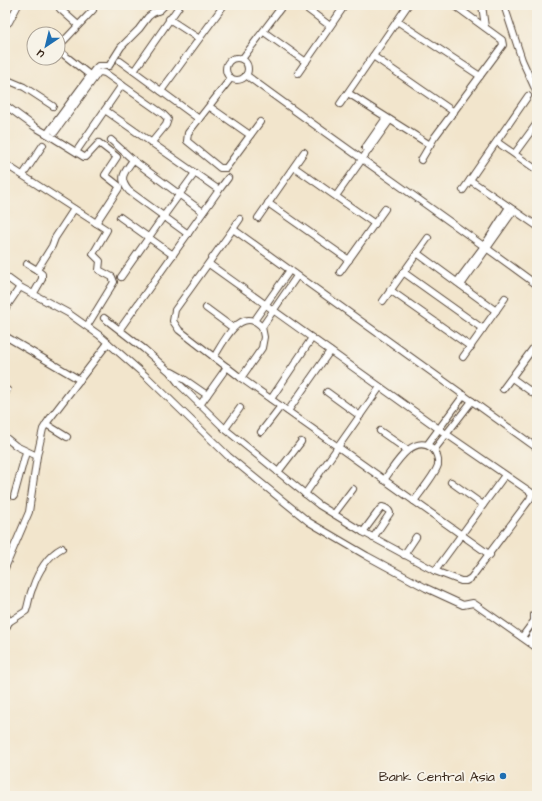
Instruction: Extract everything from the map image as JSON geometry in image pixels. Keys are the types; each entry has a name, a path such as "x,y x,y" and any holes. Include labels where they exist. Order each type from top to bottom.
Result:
{"street":[{"path":"5,25 9,22 18,5"},
{"path":"47,134 98,66 109,66 121,47 140,29 148,17 160,10 165,5"},
{"path":"134,71 180,5"},
{"path":"161,91 198,38 224,5"},
{"path":"242,59 283,5"},
{"path":"302,5 330,26"},
{"path":"298,73 345,5"},
{"path":"340,104 408,5"},
{"path":"421,160 430,145 503,45 502,40 454,5"},
{"path":"482,5 485,27"},
{"path":"504,5 522,60 537,93"},
{"path":"60,9 78,25"},
{"path":"66,39 93,10"},
{"path":"169,19 198,38"},
{"path":"397,21 480,76"},
{"path":"264,32 306,62"},
{"path":"66,56 91,76"},
{"path":"373,56 454,112"},
{"path":"233,59 242,59 248,66 246,75 239,79 231,78 226,70 227,65 233,59"},
{"path":"120,60 199,120"},
{"path":"56,132 98,73 105,73 168,118 166,125 152,142"},
{"path":"246,75 537,285"},
{"path":"231,78 210,107 188,133 187,141 223,169 227,167 260,122"},
{"path":"5,79 24,86 53,106"},
{"path":"78,149 122,85"},
{"path":"348,92 430,145"},
{"path":"463,190 528,96"},
{"path":"5,105 84,157 86,157 99,143 117,157 105,175 119,188 96,223"},
{"path":"210,107 250,135"},
{"path":"105,110 219,190"},
{"path":"335,195 388,119"},
{"path":"515,153 537,123"},
{"path":"111,140 133,160 204,212"},
{"path":"497,142 536,166"},
{"path":"23,175 43,145"},
{"path":"258,218 304,152"},
{"path":"133,160 123,176 123,182 129,191 188,234"},
{"path":"5,164 105,228 107,231 93,254 100,261 99,270 112,277 114,282 87,326"},
{"path":"294,167 375,224"},
{"path":"121,277 195,173"},
{"path":"120,329 228,178"},
{"path":"470,180 537,226"},
{"path":"268,203 349,260"},
{"path":"459,284 512,208"},
{"path":"37,270 52,246 55,238 74,209"},
{"path":"340,272 385,209"},
{"path":"120,217 173,255"},
{"path":"240,219 175,310 173,321 179,330 241,378 490,555"},
{"path":"234,229 537,448"},
{"path":"383,300 428,238"},
{"path":"417,253 496,311"},
{"path":"27,264 42,274 42,279 34,293"},
{"path":"104,318 120,329 170,372 180,385 225,429 305,494 373,538 435,571 461,581 466,581 471,578 490,555 530,499 532,495 530,491 446,434 209,264"},
{"path":"254,321 290,270"},
{"path":"403,272 483,329"},
{"path":"5,276 20,287 34,293 87,326 148,378 228,456 309,522 431,591 463,605 473,603 537,648"},
{"path":"262,327 297,276"},
{"path":"5,309 20,287"},
{"path":"390,290 470,347"},
{"path":"463,357 505,298"},
{"path":"206,308 233,328"},
{"path":"214,357 233,328 239,322 254,321 262,327 264,337 262,348 241,378"},
{"path":"5,336 80,380"},
{"path":"271,399 312,338"},
{"path":"5,568 30,506 37,456 46,424 108,343"},
{"path":"504,389 537,343"},
{"path":"288,411 330,351"},
{"path":"200,405 227,367"},
{"path":"170,372 181,377 207,395"},
{"path":"512,378 537,396"},
{"path":"305,494 380,387"},
{"path":"328,392 360,416"},
{"path":"427,445 464,395"},
{"path":"434,450 472,401"},
{"path":"261,432 282,406"},
{"path":"225,429 240,408"},
{"path":"46,424 67,437"},
{"path":"380,431 407,450"},
{"path":"5,437 26,452 37,456"},
{"path":"278,472 301,442"},
{"path":"384,480 407,450 417,445 427,445 434,450 438,464 414,501"},
{"path":"14,496 26,452"},
{"path":"435,571 505,475"},
{"path":"451,482 483,505"},
{"path":"334,514 353,488"},
{"path":"363,532 380,509 384,507 390,513 373,538"},
{"path":"404,555 416,537"},
{"path":"5,630 9,622 26,611 33,587 45,564 52,554 62,548"},
{"path":"5,613 9,622"},
{"path":"522,637 534,621 534,615"},
{"path":"528,642 537,629"}],"place":[{"name":"Bank Central Asia","path":"503,776"}]}
